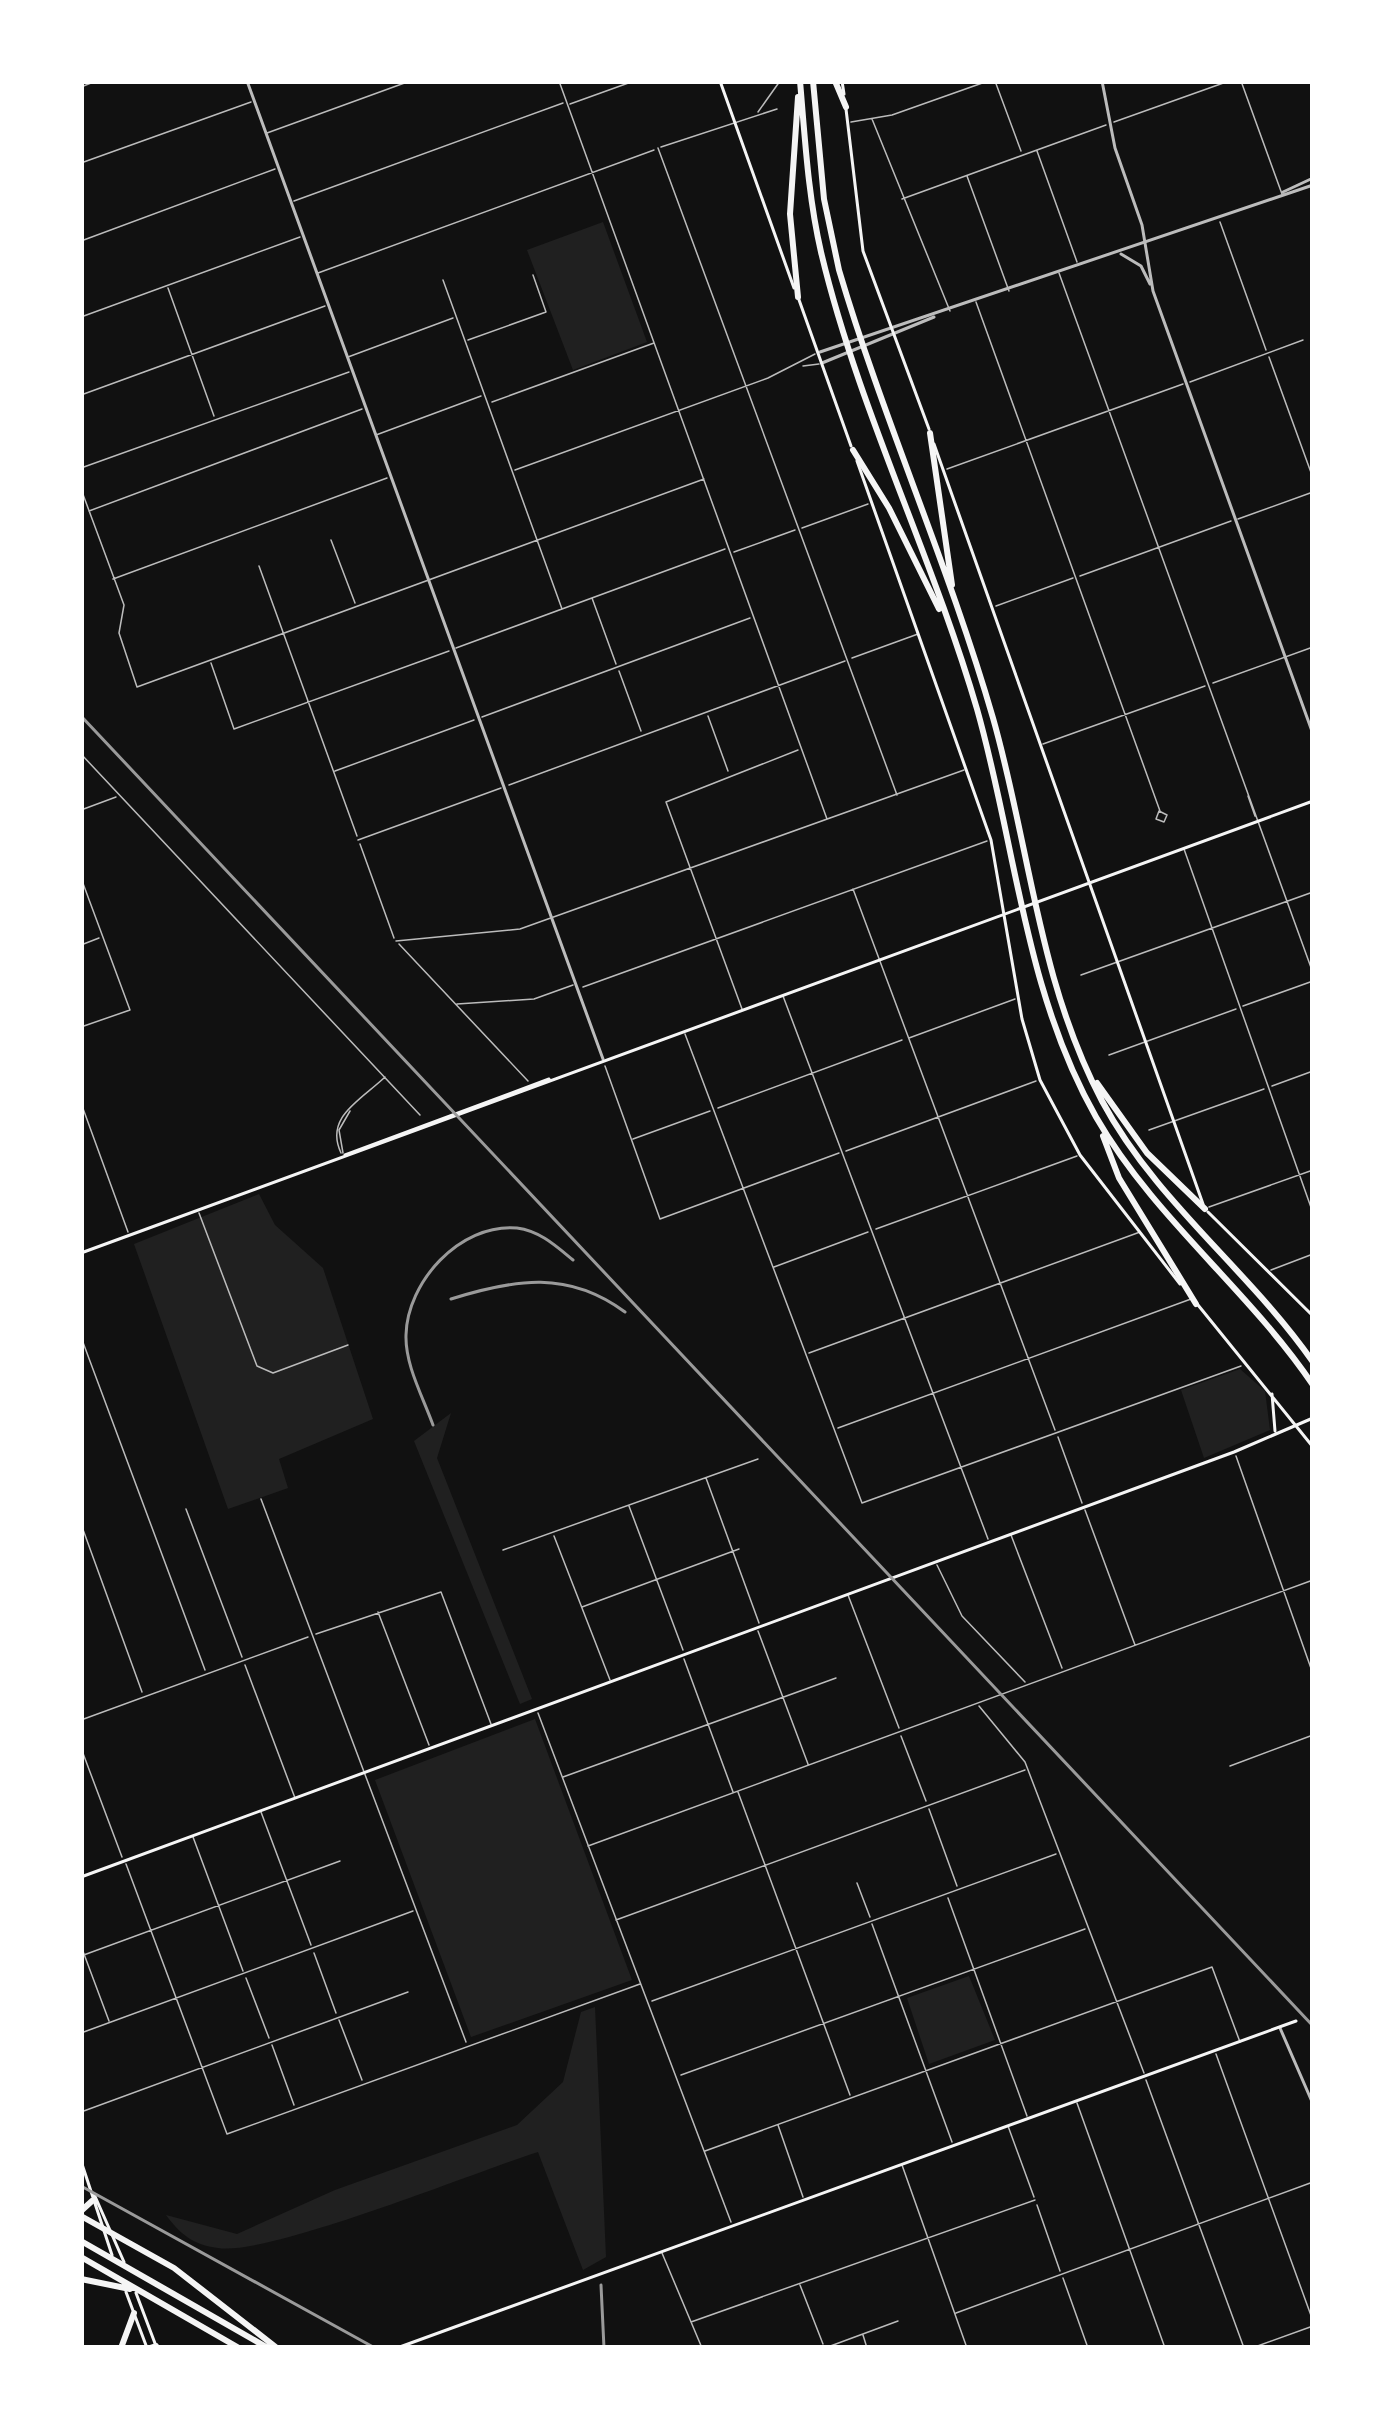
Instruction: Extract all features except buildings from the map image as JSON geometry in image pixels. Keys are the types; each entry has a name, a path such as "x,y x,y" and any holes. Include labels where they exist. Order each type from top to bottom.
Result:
{"highway":[{"path":"799,297 790,214 800,81"},
{"path":"800,81 814,215 843,326 952,634 988,751 1038,981 1119,1178 1194,1301"},
{"path":"813,81 824,199 856,322 1000,746 1046,962 1082,1061 1148,1174 1313,1363"},
{"path":"839,81 846,107"},
{"path":"930,434 956,606"},
{"path":"853,449 889,508 952,634"},
{"path":"1082,1061 1138,1142 1205,1209"},
{"path":"1096,1116 1153,1201 1262,1320 1313,1385"},
{"path":"92,2197 81,2214 174,2268 277,2348"},
{"path":"81,2241 268,2348"},
{"path":"81,2257 239,2348"},
{"path":"81,2279 103,2280 144,2294"},
{"path":"121,2348 134,2312"}],"main road":[{"path":"720,81 991,840 1018,998 1040,1080 1081,1155 1313,1447"},
{"path":"846,107 860,235 1205,1209 1313,1316"},
{"path":"81,1253 1313,801"},
{"path":"1271,1392 1274,1433"},
{"path":"81,1877 1084,1508 1312,1418"},
{"path":"1306,1433 1313,1430"},
{"path":"397,2348 1296,2021"},
{"path":"81,2161 128,2297 153,2348"},
{"path":"92,2197 113,2232 153,2348"}],"street":[{"path":"81,87 96,81"},
{"path":"248,81 661,1219 1040,1080"},
{"path":"267,134 410,81"},
{"path":"559,81 827,819"},
{"path":"292,202 634,81"},
{"path":"756,115 780,81"},
{"path":"847,122 872,119 988,81"},
{"path":"995,81 1023,155"},
{"path":"1102,81 1154,291 1313,734"},
{"path":"902,199 1228,81"},
{"path":"1241,81 1282,194"},
{"path":"81,163 254,100"},
{"path":"317,273 777,109"},
{"path":"872,119 950,311"},
{"path":"658,148 897,795"},
{"path":"1036,150 1079,266"},
{"path":"81,241 279,168"},
{"path":"967,176 1009,291"},
{"path":"799,366 818,353 1009,291 1313,181"},
{"path":"1218,217 1313,478"},
{"path":"81,317 304,236"},
{"path":"1116,253 1141,266 1154,291"},
{"path":"1059,273 1249,793 1247,803 1258,820 1313,973"},
{"path":"465,341 546,312 533,275"},
{"path":"443,280 562,609"},
{"path":"166,286 215,420"},
{"path":"976,302 1160,811"},
{"path":"81,395 328,305"},
{"path":"347,357 456,316"},
{"path":"512,471 799,366 822,363 896,336 935,316"},
{"path":"944,470 1303,340"},
{"path":"488,404 654,343"},
{"path":"81,468 352,370"},
{"path":"376,435 485,394"},
{"path":"89,511 366,408"},
{"path":"113,579 391,477"},
{"path":"82,492 125,613 119,633 137,687 704,479"},
{"path":"992,608 1313,492"},
{"path":"209,658 234,729 871,502"},
{"path":"332,540 357,607"},
{"path":"259,566 396,940 528,1081"},
{"path":"592,598 642,735"},
{"path":"333,772 754,616"},
{"path":"358,840 918,634"},
{"path":"1040,745 1313,646"},
{"path":"707,712 730,774"},
{"path":"742,1009 667,800 802,748"},
{"path":"81,754 420,1115"},
{"path":"396,940 512,932 966,770"},
{"path":"81,810 120,795"},
{"path":"455,1004 534,998 578,986 991,840"},
{"path":"1184,849 1313,1213"},
{"path":"81,878 130,1010 81,1028"},
{"path":"853,889 1136,1645"},
{"path":"1081,975 1313,892"},
{"path":"81,945 103,937"},
{"path":"1109,1054 1313,981"},
{"path":"782,994 989,1543"},
{"path":"632,1139 1018,998"},
{"path":"684,1030 862,1503 1247,1364"},
{"path":"1149,1130 1313,1071"},
{"path":"344,1157 335,1127 386,1077"},
{"path":"81,1103 130,1235"},
{"path":"773,1267 1081,1155"},
{"path":"1205,1209 1313,1170"},
{"path":"198,1210 257,1366 273,1373 348,1346"},
{"path":"806,1354 1140,1232"},
{"path":"1268,1271 1313,1254"},
{"path":"834,1430 1194,1301"},
{"path":"81,1337 206,1674"},
{"path":"1234,1452 1313,1674"},
{"path":"503,1550 758,1459"},
{"path":"706,1478 808,1764"},
{"path":"261,1499 467,2045"},
{"path":"628,1505 851,2098"},
{"path":"186,1510 295,1798"},
{"path":"81,1524 144,1696"},
{"path":"553,1532 610,1682"},
{"path":"1011,1534 1063,1672"},
{"path":"582,1607 739,1549"},
{"path":"936,1562 962,1616 1028,1685"},
{"path":"588,1846 1313,1580"},
{"path":"81,1720 437,1591 492,1726"},
{"path":"848,1594 959,1889"},
{"path":"378,1612 430,1748"},
{"path":"562,1778 836,1678"},
{"path":"976,1703 1028,1768 1244,2348"},
{"path":"537,1709 733,2226"},
{"path":"1230,1766 1313,1735"},
{"path":"81,1748 227,2134 640,1984"},
{"path":"616,1920 1028,1768"},
{"path":"261,1810 363,2084"},
{"path":"193,1836 296,2109"},
{"path":"648,2002 1060,1852"},
{"path":"83,1955 340,1861"},
{"path":"857,1883 953,2146"},
{"path":"947,1894 1028,2119"},
{"path":"81,2033 416,1909"},
{"path":"676,2077 1089,1928"},
{"path":"81,1946 110,2022"},
{"path":"704,2151 1212,1967 1240,2042"},
{"path":"81,2112 408,1992"},
{"path":"1280,2027 1313,2104"},
{"path":"1215,2051 1313,2323 1252,2348"},
{"path":"1077,2101 1165,2348"},
{"path":"778,2125 804,2200"},
{"path":"1008,2126 1088,2348"},
{"path":"901,2165 968,2348"},
{"path":"956,2313 1313,2182"},
{"path":"692,2322 1035,2200"},
{"path":"662,2252 702,2348"},
{"path":"799,2283 825,2348 898,2321"},
{"path":"862,2334 868,2348"}],"shaded area":[{"path":"603,222 647,342 573,370 527,250"},
{"path":"259,1194 275,1225 323,1268 373,1419 279,1459 288,1488 228,1509 134,1244"},
{"path":"1240,1369 1265,1391 1270,1430 1204,1458 1181,1390"},
{"path":"451,1413 437,1458 532,1699 520,1704 414,1441"},
{"path":"535,1719 632,1980 471,2037 375,1780"},
{"path":"969,1976 995,2040 929,2064 907,1998"},
{"path":"595,2007 606,2257 583,2270 538,2152 325,2226 244,2247 201,2244 182,2233 166,2215 237,2234 335,2190 517,2125 563,2082 581,2012"}],"railway":[{"path":"81,716 1313,2026"},
{"path":"433,1425 411,1369 406,1335 416,1296 440,1260 475,1235 517,1228 540,1236 573,1260"},
{"path":"451,1299 541,1282 583,1289 625,1312"},
{"path":"81,2186 375,2348"},
{"path":"601,2285 604,2348"}]}
